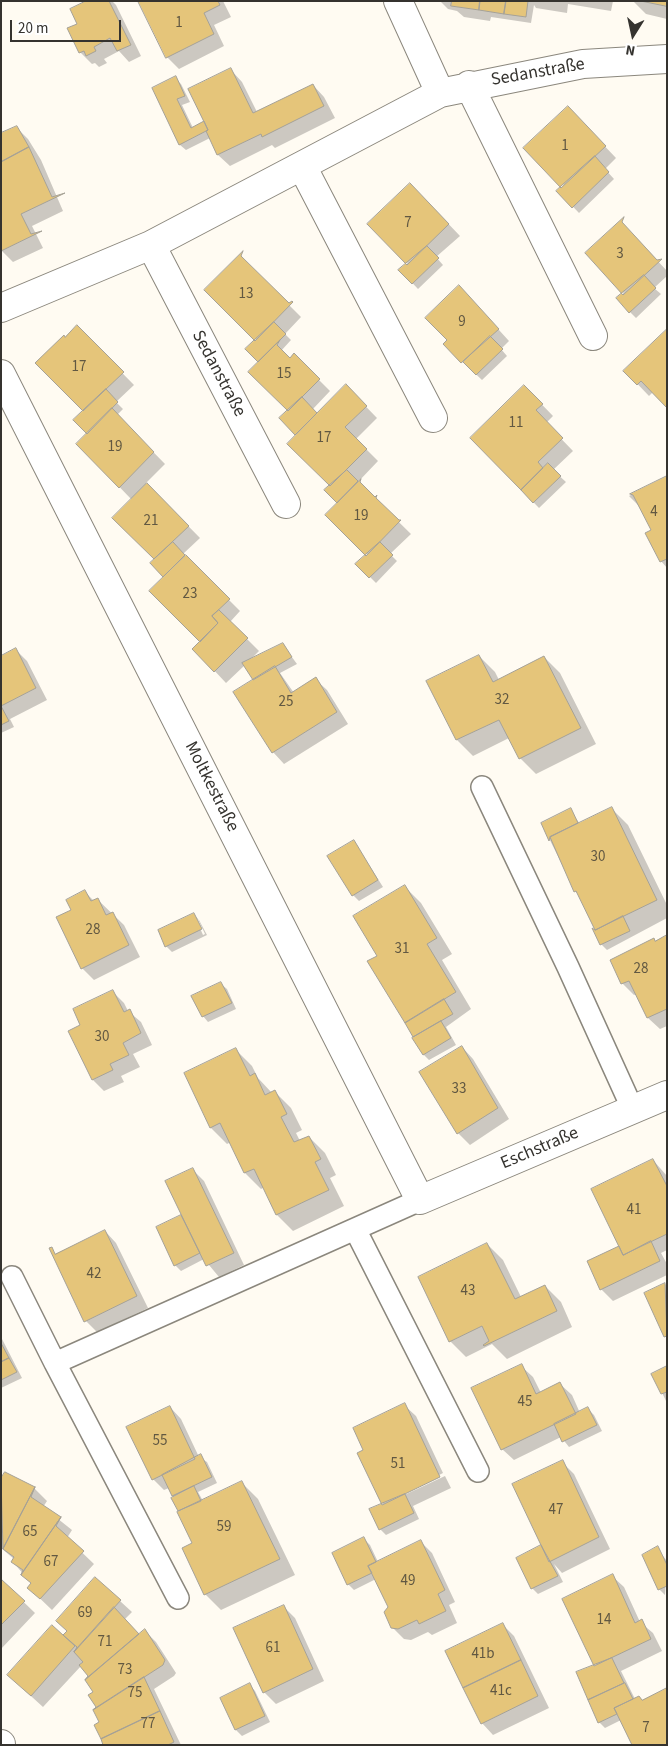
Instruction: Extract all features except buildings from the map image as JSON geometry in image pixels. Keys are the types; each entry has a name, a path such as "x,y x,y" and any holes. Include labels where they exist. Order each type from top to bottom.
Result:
{"street":[{"path":"398,1 440,93"},
{"name":"Sedanstraße","path":"1,308 151,245 440,93 583,64 667,59"},
{"name":"Sedanstraße","path":"470,86 593,336"},
{"path":"302,166 433,418"},
{"name":"Sedanstraße","path":"151,245 286,504"},
{"name":"Moltkestraße","path":"1,374 420,1200"},
{"name":"Eschstraße","path":"420,1200 633,1110 664,1103"}],"lane":[{"path":"482,787 568,967 633,1110"},
{"path":"55,1364 420,1200"},
{"path":"355,1229 478,1471"},
{"path":"12,1277 55,1364 178,1598"}]}
